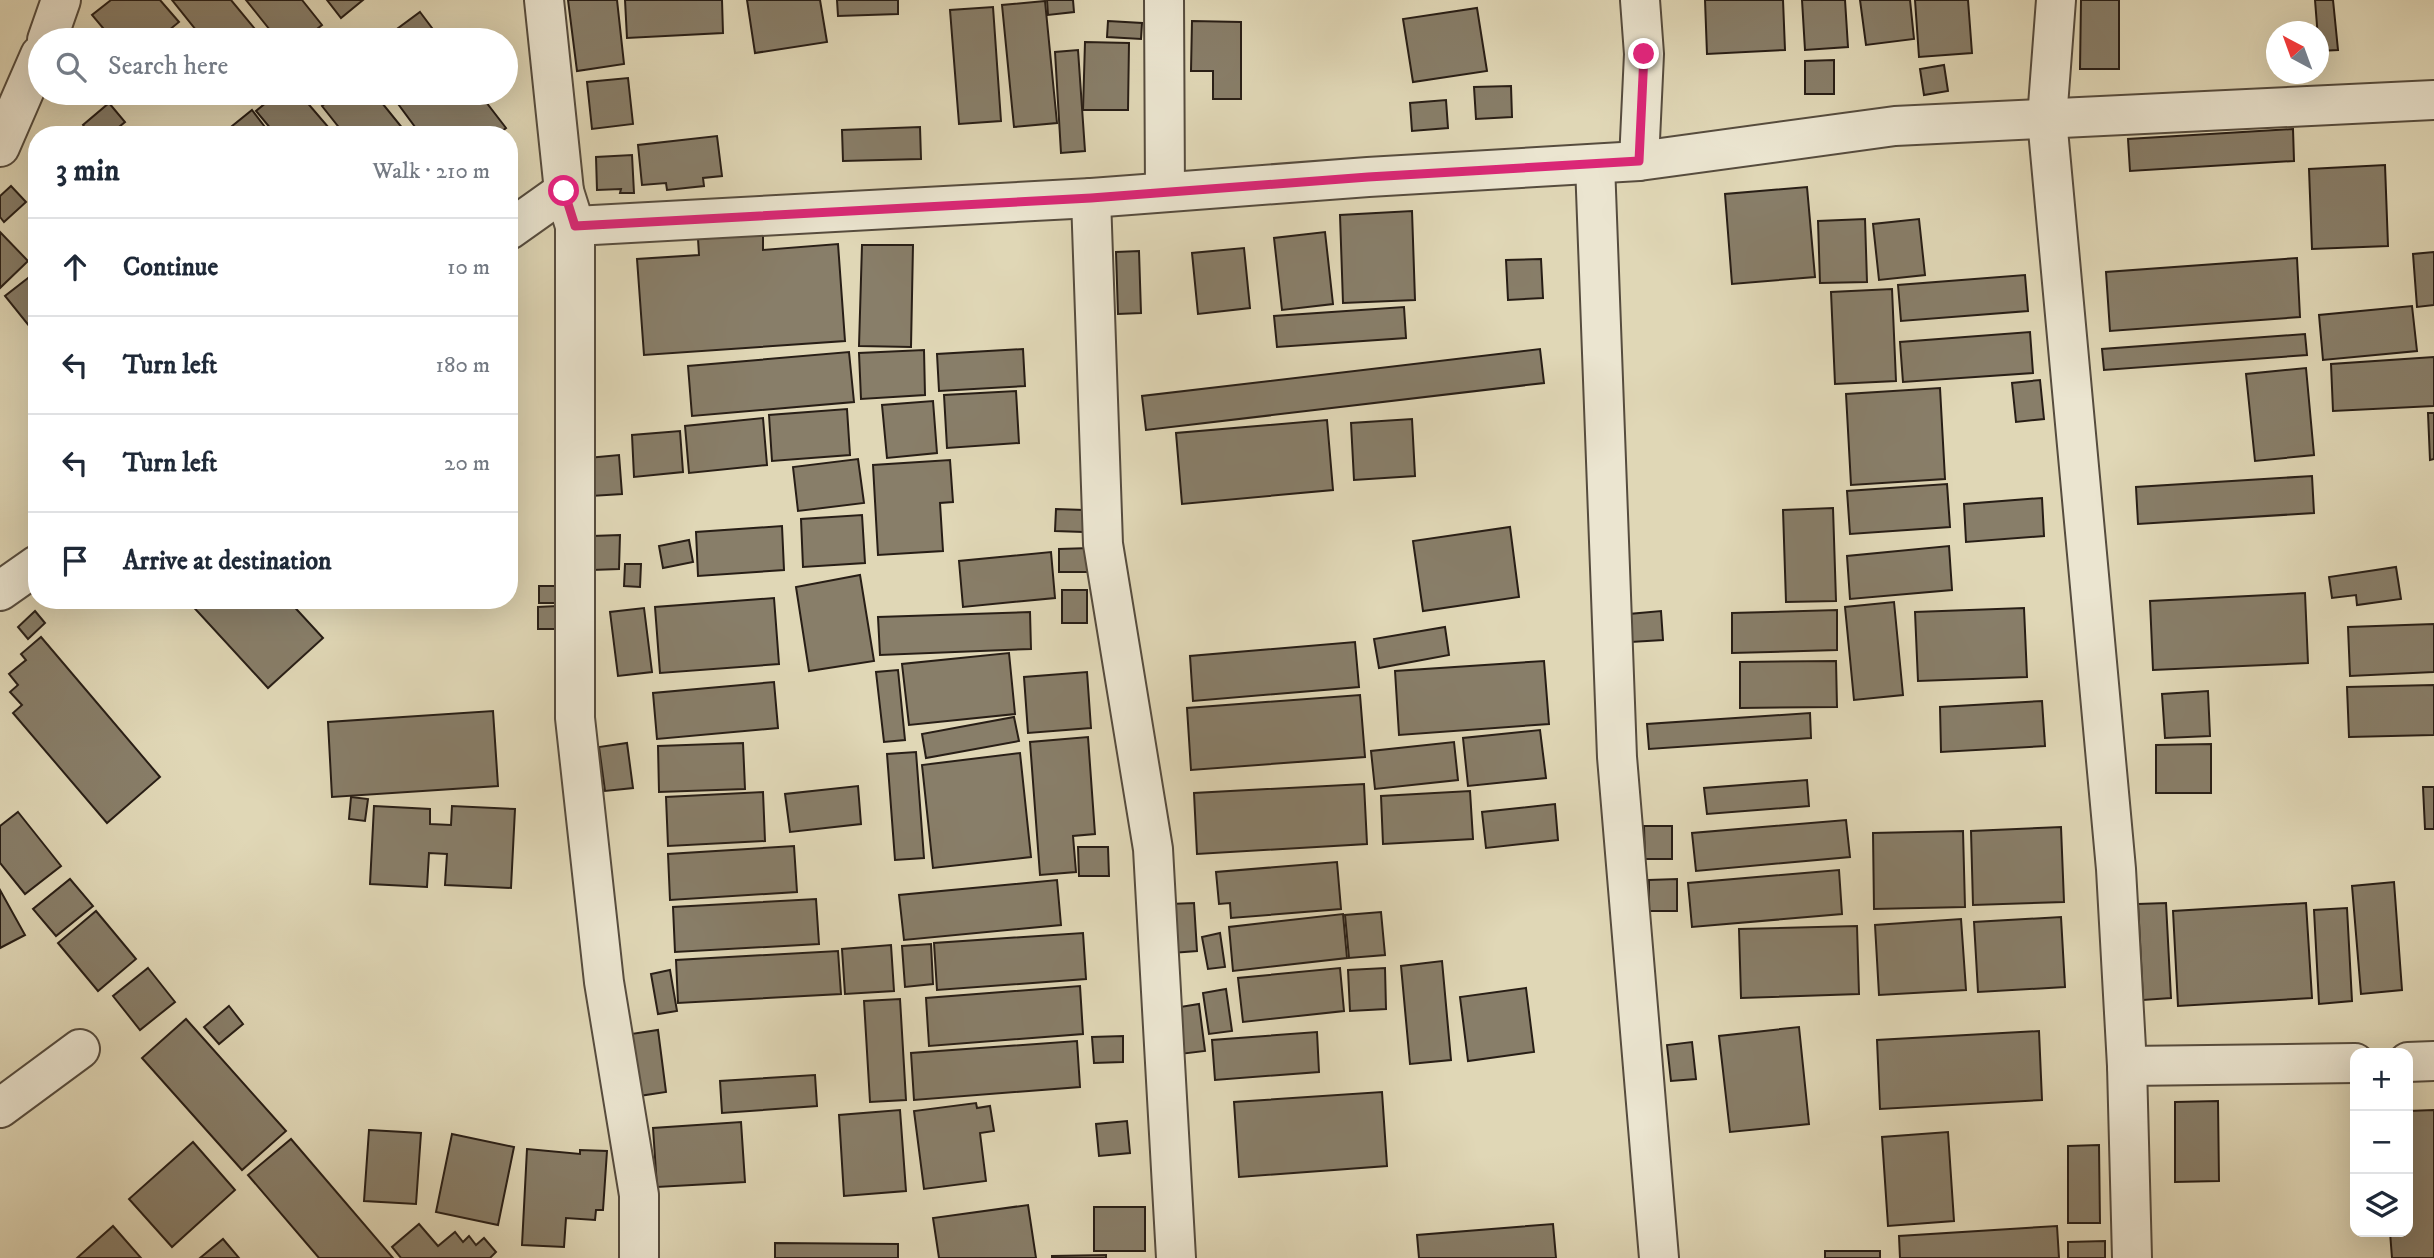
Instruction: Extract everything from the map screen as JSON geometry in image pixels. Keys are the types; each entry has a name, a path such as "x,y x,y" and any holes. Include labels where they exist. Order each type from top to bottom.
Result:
{"street":[{"path":"51,28 61,0"},
{"path":"544,0 569,209 575,718 604,982 639,1195 639,1258"},
{"path":"1164,0 1166,192"},
{"path":"1639,161 1644,54 1640,0"},
{"path":"2056,0 2047,119 2116,869 2127,1066 2132,1258"},
{"path":"0,147 28,83"},
{"path":"518,227 569,209 1091,198 1368,177 1639,161 1895,126 2434,100"},
{"path":"1595,164 1617,757 1659,1258"},
{"path":"1091,198 1103,544 1153,849 1176,1258"},
{"path":"0,591 28,571"},
{"path":"0,1108 80,1049"},
{"path":"2413,1062 2434,1061"},
{"path":"2127,1066 2350,1063"}],"building":[{"path":"111,0 160,0 179,22 172,28 103,28 92,15"},
{"path":"172,0 231,0 254,28 194,28"},
{"path":"246,0 302,0 322,25 318,28 268,28"},
{"path":"327,0 363,0 341,18"},
{"path":"568,0 617,0 624,64 577,71"},
{"path":"625,0 722,0 723,33 627,38"},
{"path":"747,0 820,0 827,42 755,53"},
{"path":"837,0 898,0 898,14 838,16"},
{"path":"1047,0 1073,0 1074,12 1048,15"},
{"path":"1705,0 1783,0 1785,50 1707,54"},
{"path":"1802,0 1845,0 1848,47 1805,50"},
{"path":"1860,0 1910,0 1914,39 1866,45"},
{"path":"1915,0 1968,0 1972,53 1919,57"},
{"path":"2081,0 2119,0 2119,69 2080,69"},
{"path":"2315,0 2333,0 2338,50 2329,50 2329,21 2317,21"},
{"path":"1045,1 1057,123 1014,127 1002,5"},
{"path":"993,7 1001,121 959,124 950,10"},
{"path":"1477,8 1487,71 1413,82 1403,19"},
{"path":"420,12 432,28 398,28"},
{"path":"1108,21 1142,23 1141,39 1107,37"},
{"path":"1192,21 1241,22 1241,99 1213,99 1213,71 1191,71"},
{"path":"1085,42 1129,43 1128,110 1083,110"},
{"path":"1078,50 1085,151 1061,153 1055,52"},
{"path":"1834,60 1834,94 1805,94 1805,61"},
{"path":"1944,65 1948,91 1924,95 1920,69"},
{"path":"628,78 633,124 592,129 587,82"},
{"path":"1511,86 1512,117 1476,119 1474,87"},
{"path":"1446,100 1448,128 1412,131 1410,103"},
{"path":"107,105 111,105 125,122 120,126 83,125"},
{"path":"263,105 309,105 327,126 268,126 256,111"},
{"path":"384,105 401,126 338,126 322,106"},
{"path":"399,105 488,105 504,126 414,126"},
{"path":"252,110 264,126 232,126"},
{"path":"920,127 921,159 843,161 842,130"},
{"path":"2293,129 2294,161 2130,171 2128,139"},
{"path":"717,136 722,176 703,178 704,186 667,190 666,183 642,185 638,145"},
{"path":"632,155 634,193 620,193 621,189 597,190 596,157"},
{"path":"2385,165 2388,246 2312,249 2309,169"},
{"path":"11,186 26,202 4,222 0,217 0,196"},
{"path":"1807,187 1815,277 1732,284 1725,194"},
{"path":"1412,211 1415,300 1343,303 1340,215"},
{"path":"1865,219 1867,282 1820,283 1818,221"},
{"path":"1919,219 1925,275 1879,280 1873,224"},
{"path":"0,232 28,261 0,288"},
{"path":"1325,232 1333,304 1282,310 1274,238"},
{"path":"763,234 763,250 838,244 845,341 644,355 637,259 699,255 698,239"},
{"path":"862,245 913,245 911,347 859,346"},
{"path":"1244,248 1250,308 1198,314 1192,253"},
{"path":"1139,251 1141,313 1118,314 1116,252"},
{"path":"2434,252 2434,305 2417,307 2413,254"},
{"path":"2297,258 2300,317 2110,331 2106,272"},
{"path":"1541,259 1543,298 1508,300 1506,260"},
{"path":"2025,275 2028,311 1901,321 1898,285"},
{"path":"28,278 28,325 5,296"},
{"path":"1892,289 1896,381 1835,384 1831,292"},
{"path":"2412,306 2417,351 2323,360 2319,315"},
{"path":"1404,307 1406,338 1277,347 1274,316"},
{"path":"2030,332 2033,373 1903,382 1900,342"},
{"path":"2305,334 2307,355 2104,370 2102,349"},
{"path":"1023,349 1025,386 939,391 937,354"},
{"path":"1540,349 1544,383 1146,430 1142,396"},
{"path":"924,350 925,395 861,399 859,353"},
{"path":"849,352 854,402 692,416 688,366"},
{"path":"2434,357 2434,406 2333,411 2331,364"},
{"path":"2306,368 2314,455 2255,461 2246,374"},
{"path":"2040,380 2044,419 2016,422 2012,383"},
{"path":"1940,388 1945,479 1851,485 1846,394"},
{"path":"1016,391 1019,443 947,448 944,395"},
{"path":"933,401 937,453 887,458 882,405"},
{"path":"847,409 850,455 772,461 769,415"},
{"path":"2428,413 2434,413 2434,459 2430,460"},
{"path":"763,418 767,465 689,473 685,426"},
{"path":"1412,419 1415,476 1354,480 1351,423"},
{"path":"1327,420 1333,490 1182,504 1176,433"},
{"path":"680,431 683,472 634,477 632,435"},
{"path":"619,455 622,494 591,496 588,458"},
{"path":"858,459 864,503 798,511 793,467"},
{"path":"950,460 953,502 940,503 943,551 878,555 873,465"},
{"path":"2312,476 2314,513 2138,524 2136,487"},
{"path":"1947,484 1950,527 1850,534 1847,491"},
{"path":"2042,498 2044,536 1966,542 1964,504"},
{"path":"1833,508 1836,601 1786,602 1783,510"},
{"path":"1056,509 1084,510 1083,532 1055,531"},
{"path":"862,515 865,563 803,567 801,519"},
{"path":"782,526 784,570 698,576 696,532"},
{"path":"1510,527 1519,597 1423,611 1413,541"},
{"path":"620,535 619,569 592,570 592,536"},
{"path":"689,540 693,562 663,568 659,546"},
{"path":"1949,546 1952,590 1850,599 1847,556"},
{"path":"1090,548 1091,572 1059,572 1059,549"},
{"path":"1051,552 1055,598 963,607 959,561"},
{"path":"625,564 641,564 640,587 624,586"},
{"path":"2396,567 2401,599 2357,605 2356,595 2332,598 2329,577"},
{"path":"860,575 874,661 809,671 796,587"},
{"path":"539,586 560,586 561,603 539,603"},
{"path":"1062,590 1087,590 1087,623 1062,623"},
{"path":"2305,593 2308,663 2153,670 2150,601"},
{"path":"774,598 779,664 660,673 655,607"},
{"path":"1894,602 1903,695 1854,700 1845,607"},
{"path":"557,606 558,629 538,629 538,607"},
{"path":"644,608 652,672 618,676 610,612"},
{"path":"2024,608 2027,677 1918,681 1915,612"},
{"path":"195,609 296,609 323,638 268,688"},
{"path":"1837,610 1837,650 1732,653 1732,613"},
{"path":"35,611 45,623 28,639 18,627"},
{"path":"1661,611 1663,640 1631,642 1629,614"},
{"path":"1030,612 1031,649 880,655 878,617"},
{"path":"2434,624 2434,672 2350,676 2348,627"},
{"path":"1445,627 1449,655 1379,668 1374,639"},
{"path":"41,637 160,777 107,823 13,713 22,705 10,692 18,685 9,674 26,660 21,654"},
{"path":"1355,642 1359,687 1193,701 1190,656"},
{"path":"1009,653 1015,714 909,725 902,664"},
{"path":"1544,661 1549,724 1399,735 1395,671"},
{"path":"1836,661 1837,707 1740,708 1740,662"},
{"path":"898,670 905,740 884,742 876,672"},
{"path":"1087,672 1091,728 1028,733 1024,677"},
{"path":"774,682 778,728 657,739 653,693"},
{"path":"2434,685 2434,735 2349,737 2347,687"},
{"path":"2208,691 2210,736 2165,738 2162,694"},
{"path":"1360,695 1365,757 1191,770 1187,708"},
{"path":"2042,701 2045,746 1941,752 1940,707"},
{"path":"493,711 498,786 332,797 328,722"},
{"path":"1810,713 1811,738 1649,749 1647,724"},
{"path":"1014,717 1019,741 926,758 922,734"},
{"path":"1540,730 1546,778 1468,786 1463,738"},
{"path":"1088,737 1095,834 1073,836 1076,872 1040,875 1030,742"},
{"path":"1454,742 1458,780 1375,789 1371,751"},
{"path":"627,743 633,788 605,791 599,747"},
{"path":"743,743 745,789 659,792 658,746"},
{"path":"2211,744 2211,793 2156,793 2156,745"},
{"path":"916,752 924,858 895,860 887,754"},
{"path":"1020,753 1031,857 933,868 922,765"},
{"path":"1807,780 1809,806 1707,814 1704,788"},
{"path":"1364,784 1367,844 1197,854 1194,793"},
{"path":"858,786 861,824 790,832 785,794"},
{"path":"2423,787 2434,787 2434,829 2425,829"},
{"path":"1470,791 1473,839 1383,844 1381,796"},
{"path":"763,792 765,841 668,846 666,797"},
{"path":"351,797 368,799 365,821 349,819"},
{"path":"1555,804 1558,840 1486,848 1482,812"},
{"path":"374,806 430,809 430,824 451,825 452,806 515,809 511,888 445,885 447,854 429,853 427,887 370,884"},
{"path":"18,812 61,866 25,894 0,863 0,826"},
{"path":"1846,820 1850,857 1696,871 1692,833"},
{"path":"1644,826 1672,826 1672,859 1645,859"},
{"path":"2061,827 2064,902 1973,905 1971,831"},
{"path":"1963,831 1965,907 1874,909 1873,833"},
{"path":"794,846 797,892 670,900 668,854"},
{"path":"1078,847 1108,847 1109,876 1079,876"},
{"path":"1337,862 1341,909 1231,918 1230,903 1219,904 1216,872"},
{"path":"1839,870 1842,914 1692,927 1688,883"},
{"path":"70,879 93,906 56,936 33,909"},
{"path":"1677,879 1677,911 1649,911 1649,880"},
{"path":"1057,880 1061,925 904,940 899,895"},
{"path":"2394,882 2402,990 2361,994 2352,886"},
{"path":"0,890 25,935 0,948"},
{"path":"816,899 819,944 675,952 673,907"},
{"path":"1194,903 1197,951 1172,953 1170,904"},
{"path":"2166,903 2171,998 2143,1000 2138,904"},
{"path":"2306,903 2312,998 2178,1006 2173,911"},
{"path":"2347,908 2352,1001 2319,1004 2314,910"},
{"path":"96,911 136,959 98,991 58,943"},
{"path":"1381,912 1385,955 1349,958 1345,915"},
{"path":"1343,914 1347,958 1233,971 1229,927"},
{"path":"2061,917 2065,987 1978,992 1974,922"},
{"path":"1961,919 1966,990 1879,995 1875,925"},
{"path":"1857,926 1859,994 1741,998 1739,929"},
{"path":"1083,933 1086,979 937,990 934,943"},
{"path":"1220,933 1225,967 1208,969 1202,937"},
{"path":"931,944 933,984 905,987 902,946"},
{"path":"891,945 894,991 845,994 842,949"},
{"path":"838,951 841,994 678,1003 676,960"},
{"path":"1442,961 1451,1060 1410,1064 1401,966"},
{"path":"148,968 175,1002 140,1030 113,996"},
{"path":"1340,968 1344,1011 1243,1022 1238,978"},
{"path":"1385,968 1386,1009 1350,1011 1348,970"},
{"path":"670,970 677,1011 658,1014 651,974"},
{"path":"1080,986 1083,1034 929,1046 926,998"},
{"path":"1526,988 1534,1052 1468,1061 1460,997"},
{"path":"1226,989 1232,1031 1209,1034 1203,993"},
{"path":"900,999 906,1100 870,1102 864,1001"},
{"path":"1199,1004 1205,1051 1180,1054 1174,1008"},
{"path":"229,1006 243,1024 219,1044 204,1027"},
{"path":"186,1019 286,1131 242,1170 142,1058"},
{"path":"1799,1027 1809,1124 1730,1132 1719,1036"},
{"path":"658,1030 666,1092 639,1096 631,1034"},
{"path":"2039,1031 2042,1100 1880,1109 1877,1040"},
{"path":"1317,1032 1319,1072 1215,1080 1212,1040"},
{"path":"1123,1036 1123,1062 1094,1063 1092,1037"},
{"path":"1077,1041 1080,1087 914,1100 911,1053"},
{"path":"1692,1042 1696,1079 1671,1081 1667,1045"},
{"path":"815,1075 817,1106 722,1113 720,1081"},
{"path":"1382,1092 1387,1166 1239,1177 1234,1102"},
{"path":"2218,1101 2219,1181 2175,1182 2175,1102"},
{"path":"976,1103 977,1108 990,1106 994,1131 980,1133 986,1181 924,1189 914,1111"},
{"path":"900,1110 906,1191 844,1196 839,1115"},
{"path":"2434,1110 2434,1258 2392,1258 2390,1237 2413,1237 2413,1111"},
{"path":"1127,1121 1130,1153 1099,1156 1096,1124"},
{"path":"741,1122 745,1182 657,1187 653,1128"},
{"path":"369,1130 421,1133 416,1204 364,1201"},
{"path":"1948,1132 1954,1221 1888,1226 1882,1137"},
{"path":"452,1134 514,1147 498,1225 436,1212"},
{"path":"291,1139 393,1258 319,1258 248,1175"},
{"path":"193,1142 235,1190 172,1247 129,1199"},
{"path":"2099,1145 2100,1223 2068,1223 2068,1146"},
{"path":"527,1149 580,1154 580,1150 607,1151 603,1210 596,1210 595,1220 566,1218 564,1247 522,1245"},
{"path":"1028,1205 1036,1258 939,1258 933,1218"},
{"path":"1094,1207 1145,1207 1145,1251 1094,1251"},
{"path":"419,1224 438,1246 455,1232 463,1242 469,1236 476,1245 484,1238 496,1252 490,1258 401,1258 392,1247"},
{"path":"1553,1224 1556,1258 1419,1258 1417,1235"},
{"path":"113,1226 141,1258 77,1258"},
{"path":"2057,1226 2059,1258 1900,1258 1899,1236"},
{"path":"223,1239 239,1258 200,1258"},
{"path":"2105,1241 2105,1258 2068,1258 2068,1242"},
{"path":"775,1243 898,1244 898,1258 775,1258"},
{"path":"1825,1251 1880,1251 1880,1258 1825,1258"},
{"path":"1106,1255 1106,1258 1052,1258 1052,1256"}],"route":[{"path":"564,191 575,226 1091,198 1368,177 1639,161 1644,54"}]}
